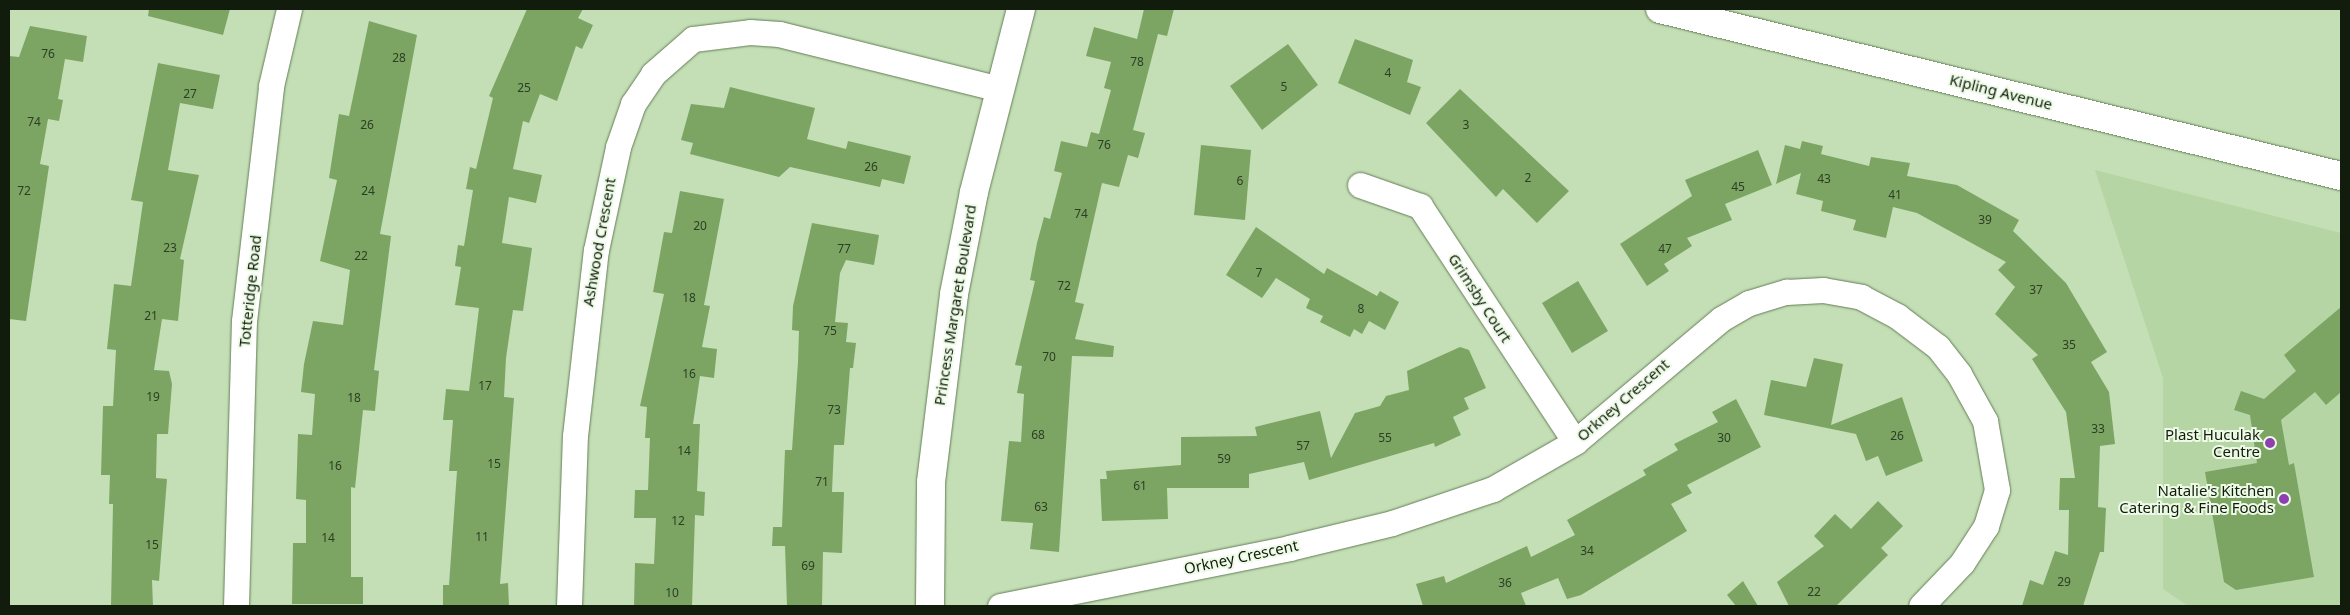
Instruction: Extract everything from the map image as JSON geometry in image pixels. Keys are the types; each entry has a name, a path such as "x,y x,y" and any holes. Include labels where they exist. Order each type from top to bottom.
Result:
{"main road":[{"name":"Princess Margaret Boulevard","path":"930,606 931,482 940,388 974,192 1021,9"},
{"name":"Kipling Avenue","path":"1660,9 2341,176"}],"street":[{"name":"Totteridge Road","path":"236,606 244,322 271,86 289,9"},
{"name":"Ashwood Crescent","path":"568,606 575,436 596,250 618,147 633,104 653,74 693,39 750,32 779,34 1000,90"},
{"name":"Grimsby Court","path":"1360,185 1420,206 1575,442"},
{"name":"Orkney Crescent","path":"1000,606 1392,523 1493,489 1575,442 1658,369 1721,319 1749,303 1786,292 1823,290 1861,297 1897,316 1938,347 1959,374 1985,421 1997,490 1986,526 1962,563 1920,606"}],"shaded area":[{"path":"2095,170 2341,233 2341,606 2188,606 2163,589 2163,378"}],"building":[{"path":"149,9 230,9 223,35 148,16"},
{"path":"527,9 583,9 578,18 593,25 582,49 576,46 557,101 540,94 529,123 523,121 513,169 542,175 536,203 509,197 502,243 532,248 523,311 513,310 506,358 504,397 514,398 500,584 508,583 509,606 443,606 443,585 449,585 457,471 449,471 453,420 443,420 446,389 469,391 479,308 455,305 461,267 455,266 458,245 464,246 473,190 466,189 470,167 476,169 493,98 489,96"},
{"path":"1144,9 1174,9 1167,36 1158,34 1133,130 1145,133 1138,158 1128,155 1119,187 1102,183 1075,302 1084,304 1075,339 1114,346 1113,357 1072,356 1059,552 1030,549 1033,523 1001,521 1009,441 1021,442 1024,394 1017,393 1022,366 1015,365 1035,281 1030,280 1037,243 1044,217 1050,219 1062,173 1054,171 1061,141 1087,147 1091,132 1099,134 1111,90 1104,88 1111,62 1086,56 1094,27 1137,39"},
{"path":"369,21 417,35 380,234 391,236 374,370 379,371 375,411 363,410 355,488 351,487 351,577 363,577 363,604 292,604 293,543 306,543 306,500 296,499 298,434 312,435 315,394 301,392 304,364 313,321 343,325 350,270 320,261 337,180 329,178 339,114 349,116"},
{"path":"30,26 87,36 83,62 65,59 58,99 63,100 59,121 48,119 40,164 49,166 26,321 9,319 9,56 19,57"},
{"path":"1355,39 1413,60 1407,82 1421,87 1410,115 1338,83"},
{"path":"1288,44 1318,85 1262,130 1230,86"},
{"path":"158,63 220,75 213,109 180,103 168,170 199,175 180,259 184,260 178,321 162,319 154,370 169,371 172,384 168,434 157,434 156,478 167,479 159,581 152,580 153,606 111,606 113,504 109,504 110,475 101,475 103,406 113,406 116,350 107,349 114,284 131,286 143,202 131,200"},
{"path":"730,87 815,108 807,139 846,149 848,141 911,156 904,184 882,179 880,187 790,167 779,177 690,154 693,143 681,140 691,104 724,108"},
{"path":"1460,89 1569,191 1537,223 1503,189 1496,197 1426,123"},
{"path":"1802,141 1823,146 1821,154 1869,166 1871,157 1910,163 1907,176 1957,185 2019,220 2013,231 2066,283 2107,352 2091,362 2109,392 2115,444 2100,446 2098,507 2106,508 2104,552 2100,552 2083,606 2022,606 2030,580 2043,585 2055,551 2068,555 2069,510 2059,510 2060,478 2075,478 2066,412 2032,359 2038,355 1995,314 2015,287 1998,270 2006,262 1917,213 1893,207 1886,238 1853,230 1856,220 1821,211 1823,201 1796,194 1801,173 1776,184 1785,145 1800,149"},
{"path":"1201,145 1251,150 1245,220 1194,215"},
{"path":"1758,150 1772,185 1725,204 1732,220 1687,238 1692,246 1664,264 1669,271 1647,286 1620,244 1692,196 1685,180"},
{"path":"680,191 724,199 704,305 710,306 702,347 717,349 714,378 700,376 693,424 700,424 697,491 705,492 704,516 695,515 692,606 634,606 635,563 654,564 656,518 634,518 635,490 648,490 650,438 645,438 647,407 640,406 664,294 653,292 664,232 672,233"},
{"path":"812,223 879,235 874,265 846,260 840,273 835,322 848,323 846,342 856,343 853,368 850,368 844,445 834,445 832,492 844,492 842,553 823,552 822,606 787,606 785,546 772,546 773,527 782,527 785,450 792,450 799,331 792,330 793,306"},
{"path":"1256,227 1324,274 1327,268 1377,296 1380,291 1399,302 1385,330 1369,321 1362,334 1354,329 1350,337 1320,322 1323,316 1306,308 1310,299 1276,278 1262,298 1226,275"},
{"path":"1578,281 1608,331 1572,353 1542,303"},
{"name":"Plast Huculak Centre","path":"2341,307 2341,392 2326,405 2315,392 2281,420 2289,465 2294,463 2314,577 2236,590 2224,582 2205,472 2257,463 2250,415 2234,410 2241,391 2264,399 2296,371 2284,355"},
{"path":"1460,347 1469,350 1486,388 1464,398 1469,409 1453,417 1461,435 1435,447 1434,443 1309,480 1304,462 1249,474 1249,488 1167,488 1168,519 1102,521 1100,479 1107,479 1106,471 1181,465 1181,437 1257,436 1255,427 1320,411 1331,458 1355,413 1380,406 1386,396 1409,390 1407,371"},
{"path":"1814,358 1843,364 1831,425 1902,397 1923,461 1886,476 1878,456 1866,461 1856,434 1764,415 1771,380 1806,387"},
{"path":"1736,399 1761,447 1687,485 1692,493 1671,504 1687,531 1581,595 1567,599 1558,578 1521,593 1526,606 1423,606 1416,584 1444,576 1446,583 1527,546 1531,557 1575,535 1567,520 1646,475 1643,470 1678,450 1674,444 1718,422 1712,412"},
{"path":"1878,501 1903,526 1881,548 1888,555 1836,606 1789,606 1777,582 1824,546 1814,536 1835,514 1851,529"},
{"path":"1743,581 1758,606 1736,606 1727,595"}],"place":[{"name":"Plast Huculak Centre","path":"2270,443"},
{"name":"Natalie's Kitchen Catering & Fine Foods","path":"2284,499"}]}
